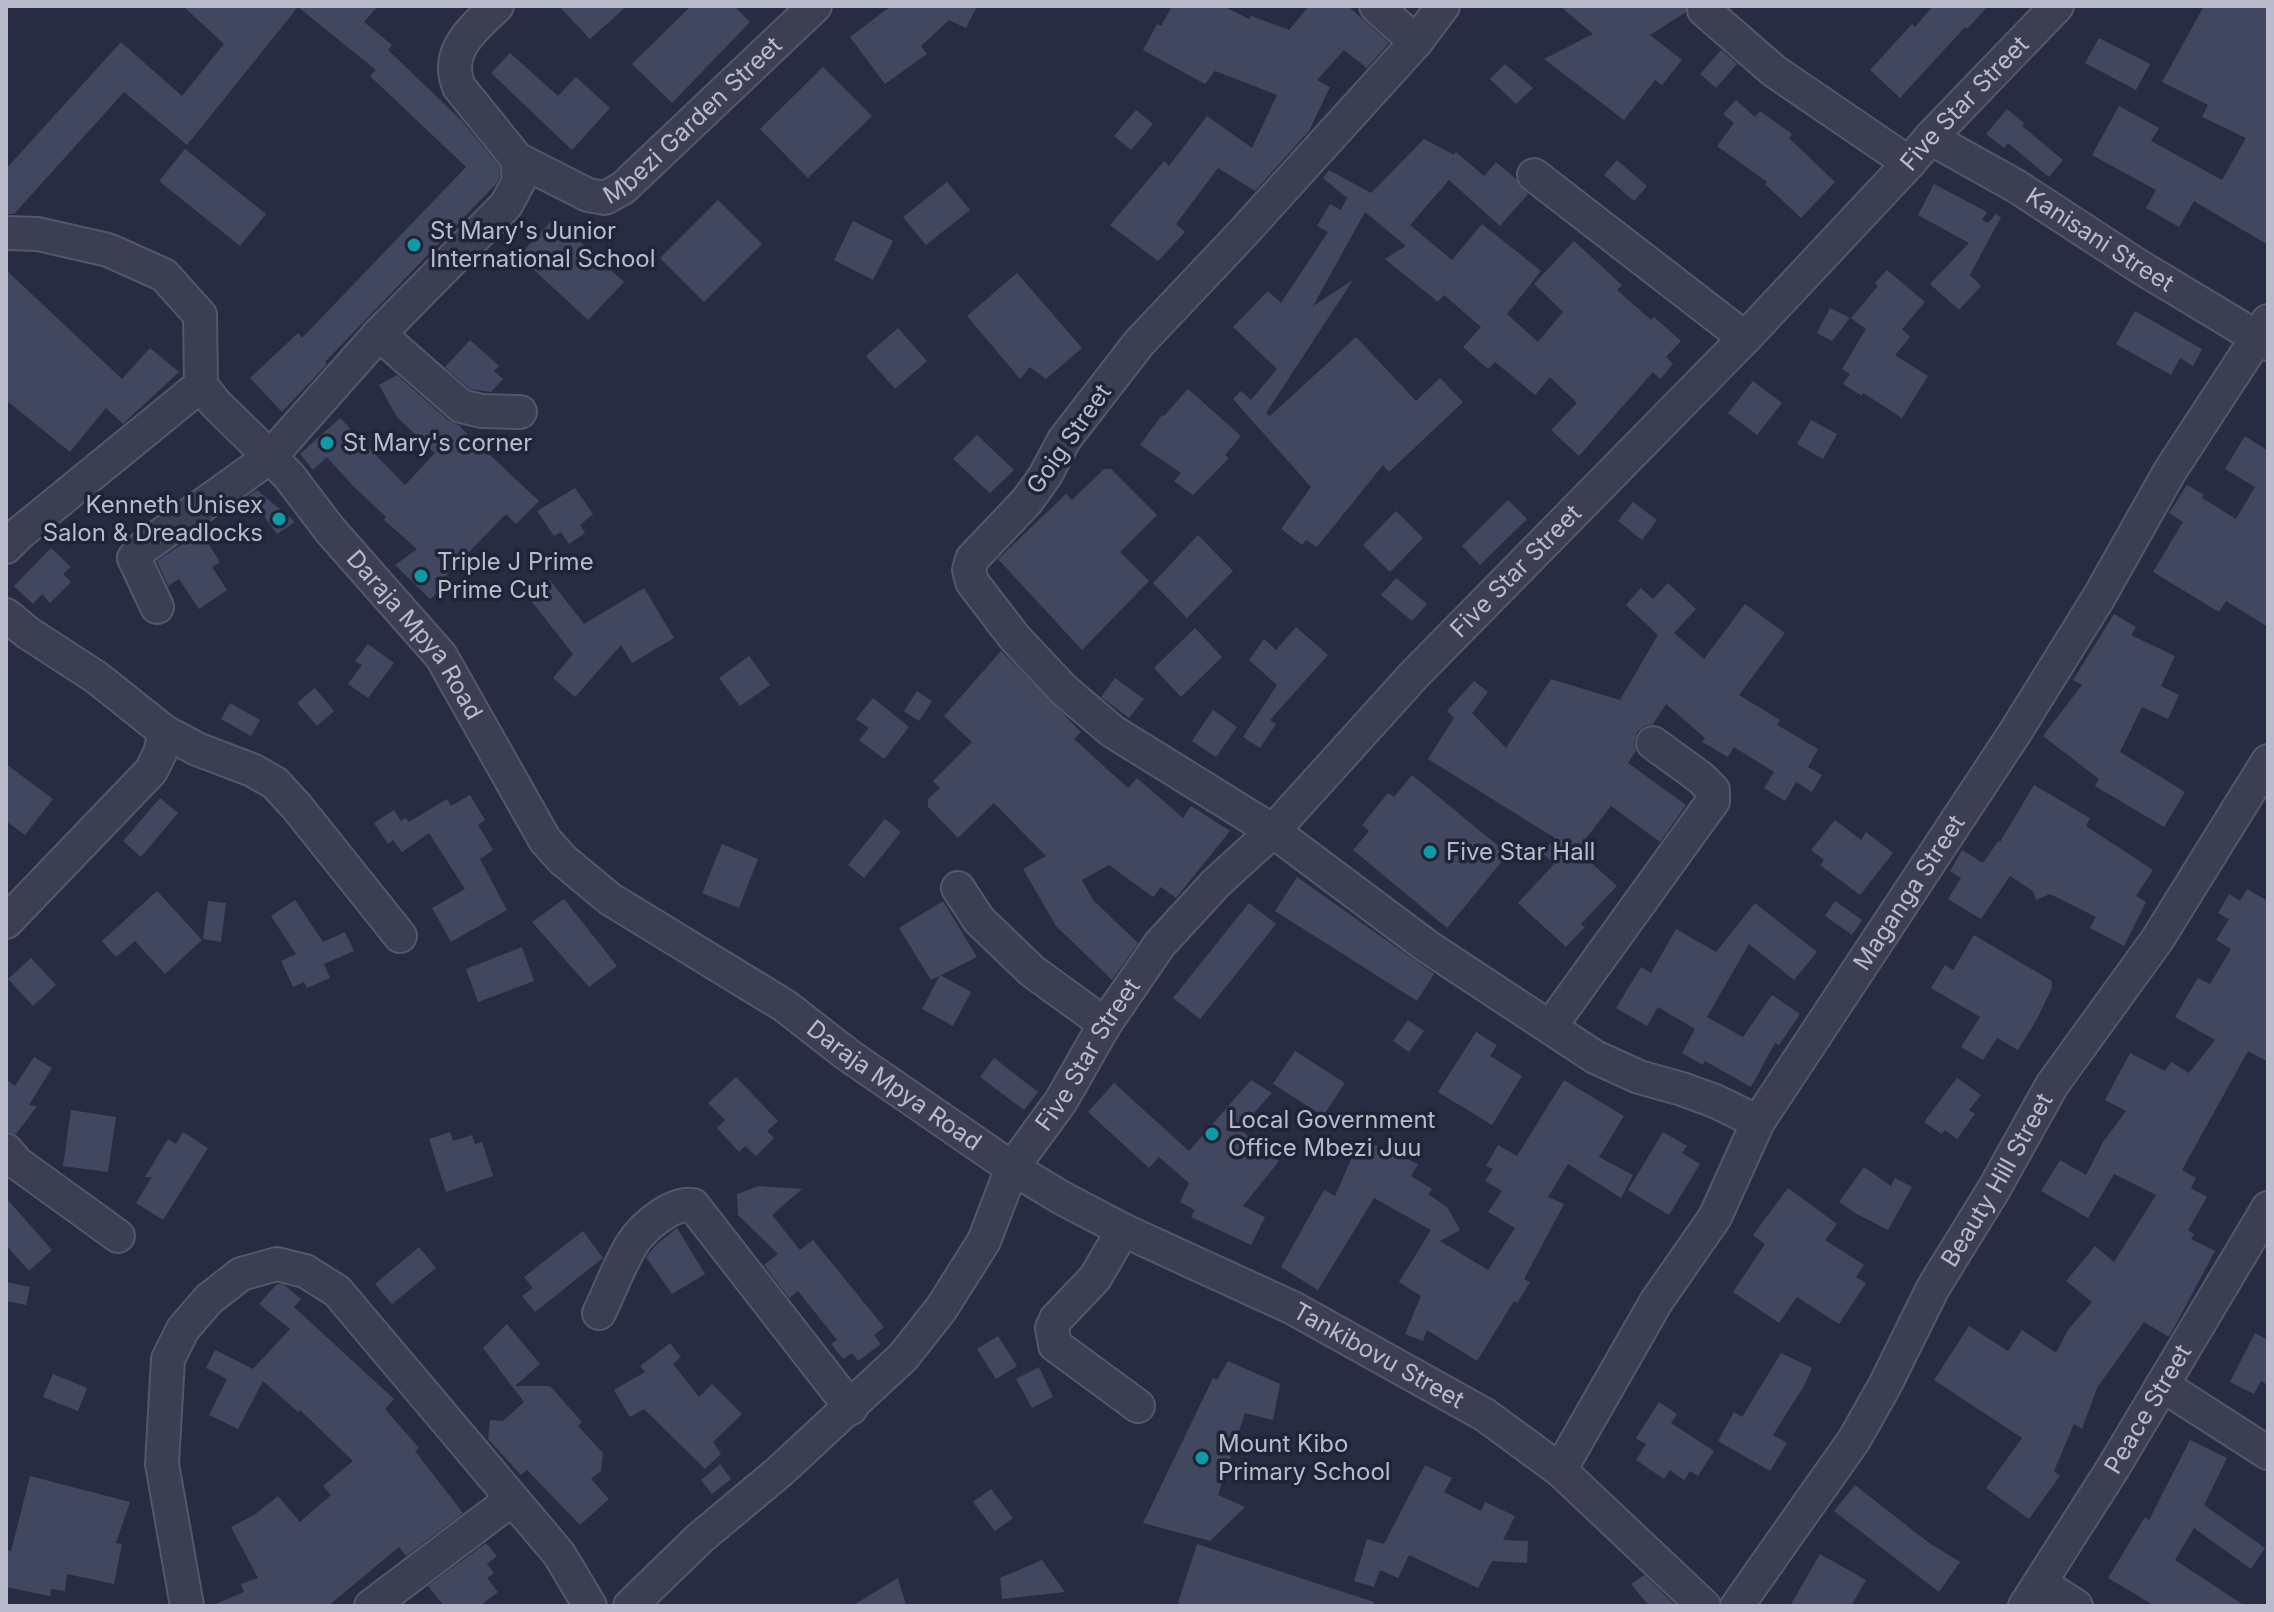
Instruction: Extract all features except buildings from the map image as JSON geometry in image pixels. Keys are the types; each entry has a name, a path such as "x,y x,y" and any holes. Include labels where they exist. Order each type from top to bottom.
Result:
{"street":[{"path":"157,607 134,558 140,550 270,457 379,334 506,205 519,181 517,159 459,87 455,77 456,53 463,39 497,6"},
{"name":"Mbezi Garden Street","path":"517,159 588,195 605,198 623,188 815,6"},
{"path":"1376,6 1416,42"},
{"name":"Goig Street","path":"1273,831 1100,721 1064,690 1015,638 972,582 969,570 972,559 1027,501 1045,476 1064,440 1139,343 1416,42 1443,6"},
{"name":"Five Star Street","path":"630,1606 700,1538 851,1408 903,1357 941,1309 984,1241 1012,1168 1061,1101 1105,1024 1160,944 1216,883 1273,831 1414,675 1745,338 2057,6"},
{"path":"1704,10 1774,71 1909,163"},
{"name":"Kanisani Street","path":"1930,138 2016,186 2137,265 2265,334"},
{"path":"1534,175 1745,338"},
{"path":"6,233 38,234 108,250 164,275 200,315 201,385 43,513 6,547"},
{"path":"379,334 461,406 482,411 520,412"},
{"name":"Maganga Street","path":"1560,1470 1656,1302 1715,1217 1758,1122 2016,731 2099,597 2170,471 2265,334"},
{"name":"Daraja Mpya Road","path":"201,385 215,403 289,476 330,530 441,656 527,811 545,840 563,860 610,899 785,1006 848,1055 1012,1168"},
{"path":"6,615 96,677 165,732 275,783 400,936"},
{"path":"6,922 151,771 165,732"},
{"path":"1550,1027 1713,801 1713,790 1701,778 1653,743"},
{"name":"Beauty Hill Street","path":"1737,1606 1854,1440 1933,1288 1994,1189 2052,1085 2157,940 2268,761"},
{"path":"1273,831 1428,947 1595,1057 1639,1077 1715,1101 1758,1122"},
{"path":"958,888 979,920 1032,971 1105,1024"},
{"path":"6,1150 17,1163 118,1236"},
{"name":"Tankibovu Street","path":"1012,1168 1123,1230 1293,1308 1485,1415 1560,1470 1704,1606"},
{"path":"599,1313 632,1244 642,1232 668,1211 683,1204 693,1205 851,1408"},
{"name":"Peace Street","path":"2032,1594 2113,1468 2268,1208"},
{"path":"1123,1230 1095,1278 1056,1319 1052,1328 1055,1345 1138,1406"},
{"path":"187,1606 162,1464 168,1359 183,1329 209,1299 241,1274 277,1264 305,1271 337,1291 559,1554 590,1606"},
{"path":"2162,1385 2268,1453"},
{"path":"371,1606 511,1500"},
{"path":"2032,1594 2076,1606"}],"place":[{"name":"St Mary's Junior International School","path":"414,245"},
{"name":"St Mary's corner","path":"327,443"},
{"name":"Kenneth Unisex Salon & Dreadlocks","path":"279,519"},
{"name":"Triple J Prime Prime Cut","path":"421,576"},
{"name":"Five Star Hall","path":"1430,852"},
{"name":"Local Government Office Mbezi Juu","path":"1212,1134"},
{"name":"Mount Kibo Primary School","path":"1202,1458"}]}
